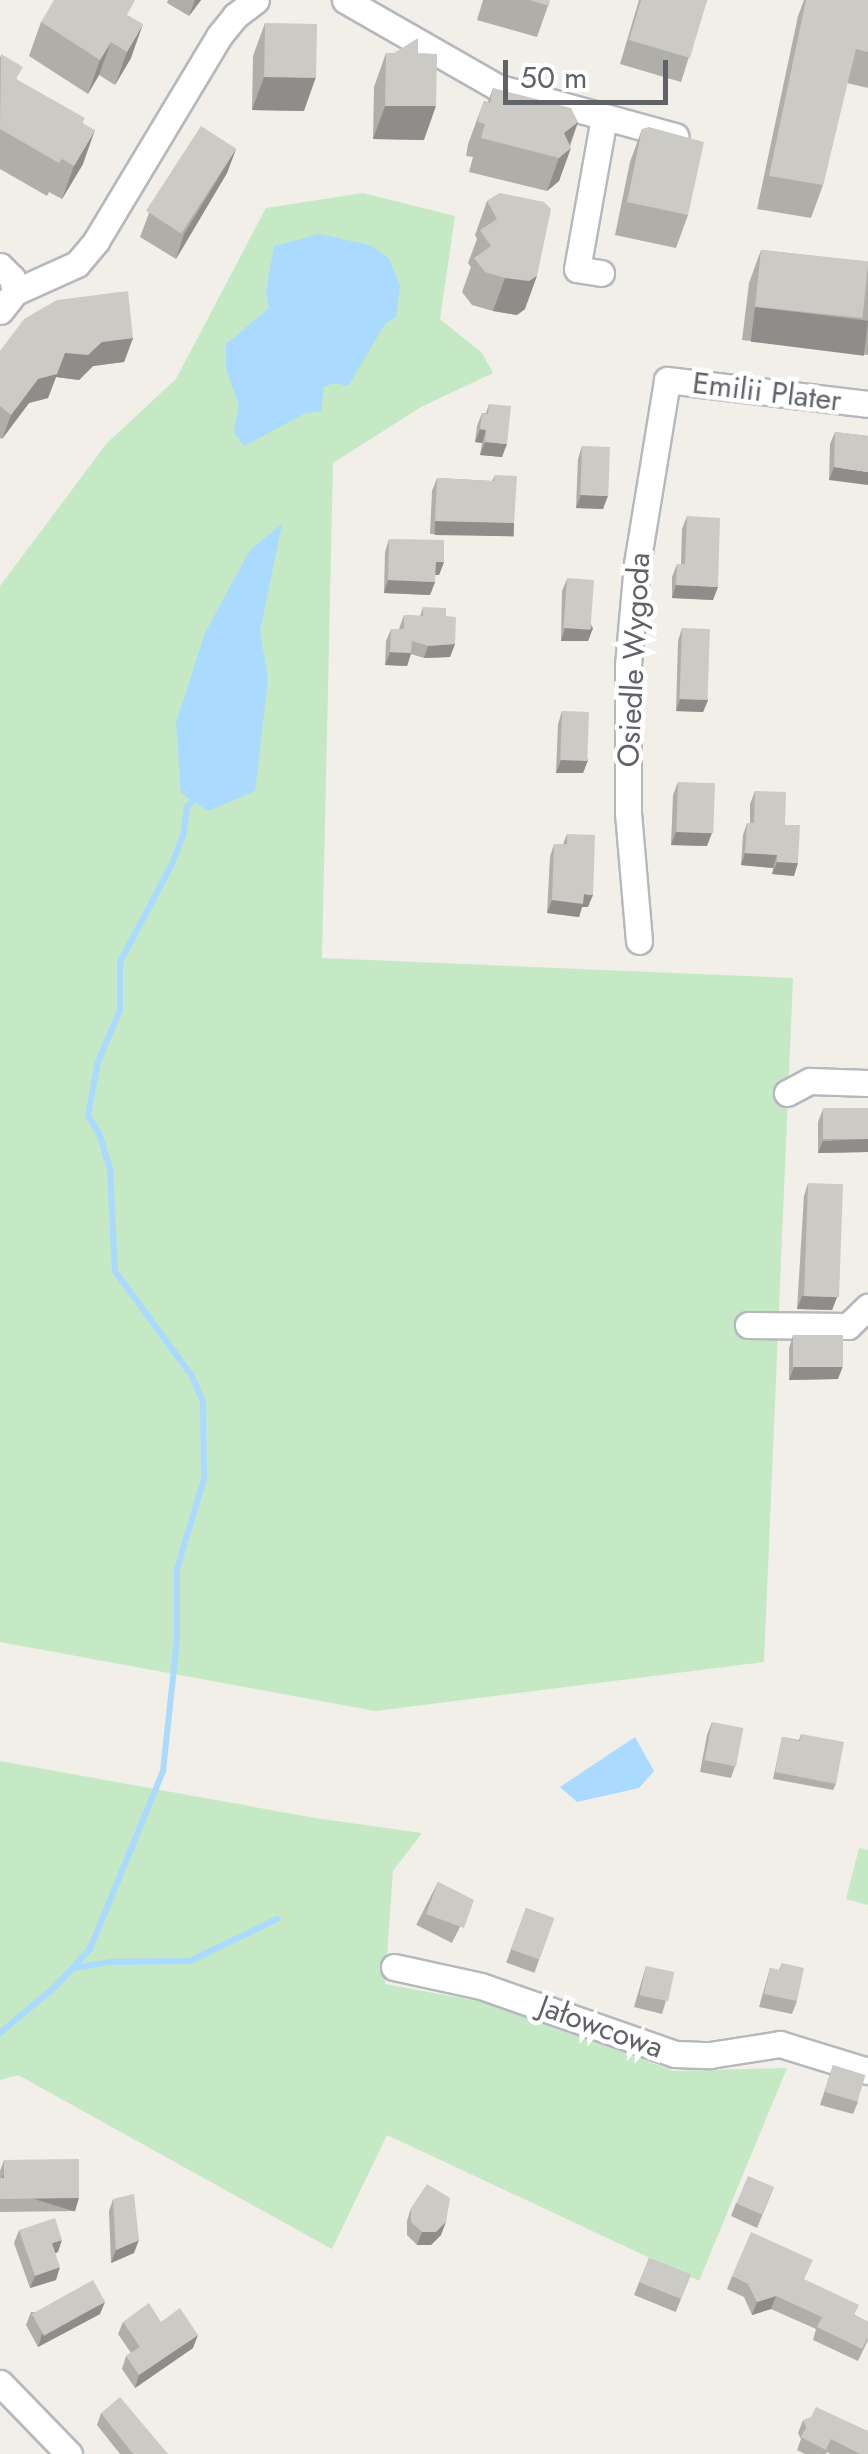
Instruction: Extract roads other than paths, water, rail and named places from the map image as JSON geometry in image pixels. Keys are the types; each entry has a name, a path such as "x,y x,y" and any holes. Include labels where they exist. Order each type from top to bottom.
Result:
{"street":[{"path":"7,302 77,264 219,36 235,16 256,0"},
{"path":"345,0 471,76 687,140"},
{"path":"601,273 577,269 604,118"},
{"path":"0,266 12,278 7,302"},
{"name":"Emilii Plater","path":"667,380 868,404"},
{"name":"Osiedle Wygoda","path":"639,941 628,812 628,666 637,564 667,380"},
{"path":"787,1094 810,1080 868,1083"},
{"path":"748,1325 848,1326 868,1307"},
{"name":"Jałowcowa","path":"394,1967 481,1986 675,2054 710,2055 780,2044 868,2071"},
{"path":"0,2383 69,2454"}],"water":[{"path":"319,234 369,245 389,258 400,286 396,317 385,324 348,386 334,383 324,387 321,411 306,413 244,446 234,432 239,405 226,369 226,344 269,308 266,292 274,246"},
{"path":"282,524 260,631 268,679 255,791 208,811 181,793 176,723 205,633 250,550"},
{"path":"635,1737 654,1771 639,1788 577,1802 560,1787"}],"waterway":[{"path":"0,2033 55,1987 90,1949 163,1771 177,1640 177,1569 204,1479 203,1402 192,1376 115,1271 110,1169 99,1133 88,1116 98,1062 120,1010 120,962 172,864 183,836 187,807 193,801"},
{"path":"73,1968 109,1962 190,1961 277,1919"}]}
